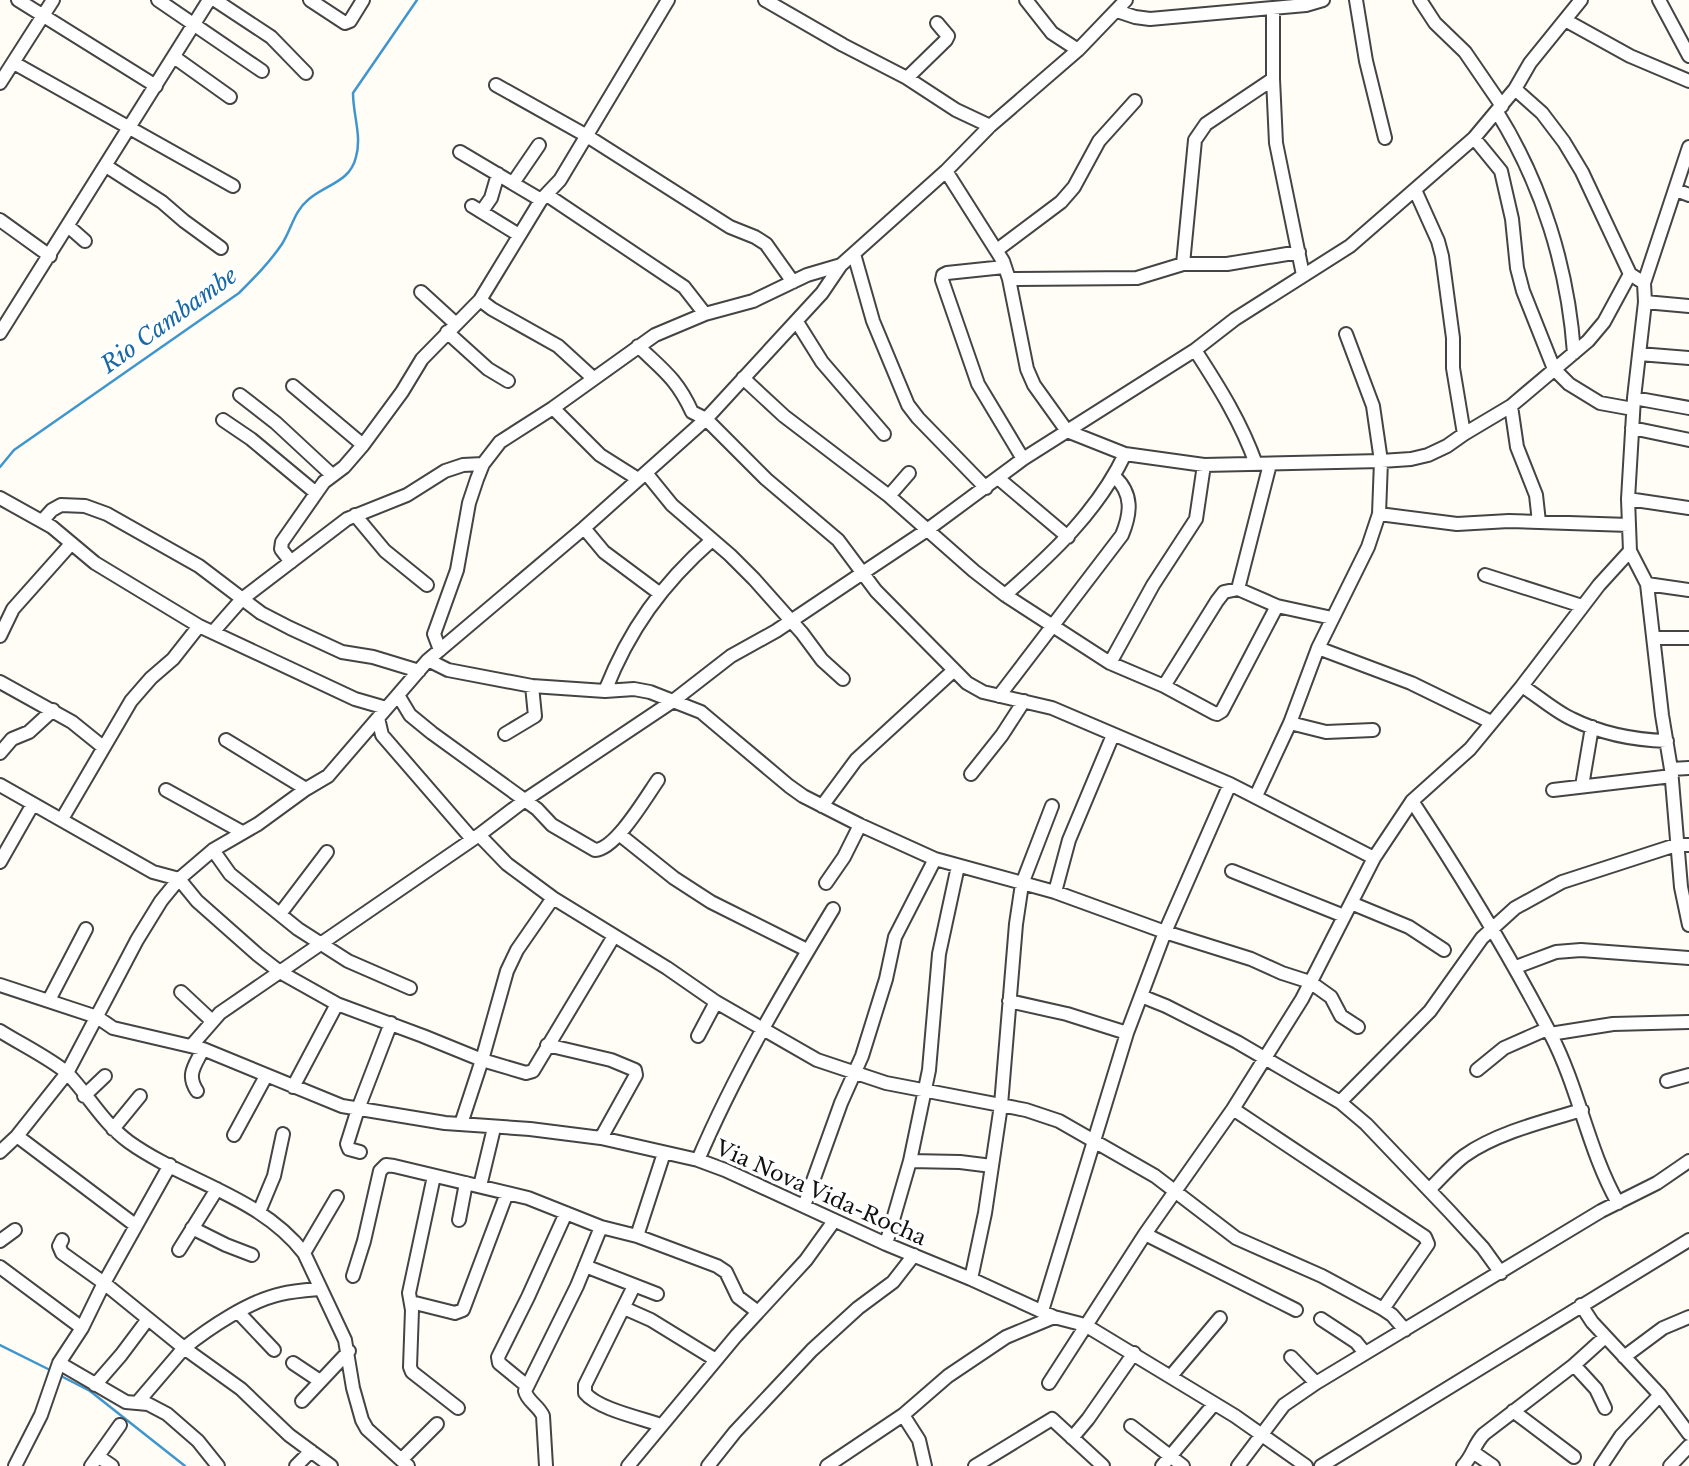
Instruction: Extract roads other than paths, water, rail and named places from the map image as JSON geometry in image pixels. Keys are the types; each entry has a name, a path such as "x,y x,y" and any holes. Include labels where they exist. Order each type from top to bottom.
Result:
{"street":[{"path":"18,0 156,86"},
{"path":"0,83 53,0"},
{"path":"158,0 262,71"},
{"path":"0,333 209,0"},
{"path":"215,0 271,37 306,73"},
{"path":"310,0 345,23 350,21 363,0"},
{"path":"291,562 280,546 331,475 344,467 363,445 402,392 418,365 481,300 544,197 560,180 668,0"},
{"path":"765,0 907,78 956,110 990,126"},
{"path":"1026,0 1052,33 1077,50"},
{"path":"135,1226 7,1143 67,1073 136,940 161,901 179,879 213,850 328,776 428,660 584,528 706,419 797,322 841,265 946,171 990,126 1077,50 1126,0"},
{"path":"1117,11 1135,18 1150,19 1306,5 1323,0"},
{"path":"1356,0 1366,61 1385,138"},
{"path":"1420,0 1435,23 1465,52 1499,108 1528,167 1555,242 1570,311 1574,354"},
{"path":"197,1091 190,1076 197,1047 212,1021 220,1013 525,800 673,701 731,656 791,620 927,530 1023,459 1195,350 1235,319 1350,246 1474,138 1515,89 1530,63 1581,0"},
{"path":"1659,0 1689,56"},
{"path":"1273,8 1276,143 1303,275"},
{"path":"1565,20 1630,56 1689,81"},
{"path":"907,78 946,40 948,36 937,23"},
{"path":"173,57 230,97"},
{"path":"14,63 233,186"},
{"path":"1183,264 1195,140 1206,124 1273,79"},
{"path":"496,85 587,136 730,227 766,244 793,282"},
{"path":"1515,89 1542,113 1564,142 1582,172 1630,274 1644,283"},
{"path":"997,250 1061,202 1074,187 1099,141 1135,101"},
{"path":"1474,138 1501,171 1512,219 1517,268 1523,291 1554,369 1569,384 1600,403 1689,408"},
{"path":"513,183 540,145"},
{"path":"1689,147 1644,283 1645,302 1634,403 1628,499 1630,551 1647,584 1682,845 1689,925"},
{"path":"460,152 513,183 544,197 684,287 705,314"},
{"path":"106,166 162,202 221,248"},
{"path":"946,171 997,250 1007,273 1027,369 1034,385 1067,431 1125,454 1204,464 1381,461 1428,455 1511,406 1574,354 1604,322 1630,274"},
{"path":"498,174 491,198 477,208 519,235"},
{"path":"1415,190 1443,256 1453,368 1464,433"},
{"path":"1676,190 1689,195"},
{"path":"0,220 50,256"},
{"path":"68,226 85,241"},
{"path":"1023,459 978,384 942,280 943,275 1007,273 1136,278 1183,264 1227,264 1299,251"},
{"path":"854,254 873,321 908,405 986,488"},
{"path":"440,650 434,634 457,570 469,503 484,464 500,442 553,408 655,335 705,314 753,301 807,275 841,265"},
{"path":"421,292 488,369 508,381"},
{"path":"481,300 564,351 593,377"},
{"path":"1645,302 1689,306"},
{"path":"797,322 822,362 884,434"},
{"path":"1256,796 1290,723 1318,648 1368,547 1379,514 1381,461 1370,393 1346,334"},
{"path":"638,346 675,381 685,394 692,412 706,419 766,479 838,540 876,591 967,683 983,692 1052,708 1230,784 1374,858"},
{"path":"1195,350 1228,402 1256,464"},
{"path":"1639,354 1689,358"},
{"path":"743,378 818,444 889,496 1005,595 1110,663 1164,686 1214,713 1222,711 1277,606"},
{"path":"293,386 363,445"},
{"path":"240,395 331,475"},
{"path":"1511,406 1517,447 1536,495 1539,522"},
{"path":"553,408 600,455 642,476 671,505 730,555 791,620 822,660 843,679"},
{"path":"223,420 251,439 316,494"},
{"path":"1632,428 1689,440"},
{"path":"1005,595 1068,537 1115,477 1125,454"},
{"path":"213,632 242,599 355,515 407,495 456,467 472,463 484,464"},
{"path":"1110,663 1153,585 1196,519 1204,464"},
{"path":"1238,589 1270,464"},
{"path":"889,496 909,473"},
{"path":"999,696 1122,535 1129,517 1130,505 1128,493 1115,477"},
{"path":"998,478 1068,537"},
{"path":"0,498 42,521 95,563 200,626 382,713"},
{"path":"1628,499 1689,508"},
{"path":"42,521 61,505 85,506 107,514 199,566 261,613 342,652 373,657 419,671"},
{"path":"1379,514 1457,524 1509,521 1629,525"},
{"path":"355,515 385,551 427,585"},
{"path":"584,528 604,552 659,593"},
{"path":"605,691 626,642 659,593 684,564 712,540"},
{"path":"0,636 13,609 70,545"},
{"path":"1049,1383 1145,1234 1233,1109 1302,999 1374,858 1412,801 1470,749 1582,606 1630,551"},
{"path":"1485,575 1582,606"},
{"path":"1647,584 1689,590"},
{"path":"1164,686 1224,592 1238,589 1277,606 1332,618"},
{"path":"62,819 131,701 151,678 173,659 200,626"},
{"path":"1654,638 1689,638"},
{"path":"1318,648 1411,683 1492,722"},
{"path":"428,660 448,670 532,686 605,691 644,690 701,712 789,786 860,825 935,859 1055,892 1310,982 1331,997 1341,1016 1358,1027"},
{"path":"822,806 856,760 953,671"},
{"path":"0,682 53,710 103,747"},
{"path":"505,734 536,716 532,686"},
{"path":"1522,686 1569,718 1592,727 1637,740 1667,741"},
{"path":"398,695 410,715 525,800 552,825 595,850 603,849 620,834 658,780"},
{"path":"971,775 1024,701"},
{"path":"0,753 8,742 29,732 53,710"},
{"path":"382,713 382,735 475,837 553,898 667,968 716,1002 817,1060 855,1074 924,1091 1041,1114 1094,1140 1155,1176 1237,1238 1322,1276 1383,1309 1405,1330"},
{"path":"1290,723 1326,732 1373,730"},
{"path":"1582,786 1592,727"},
{"path":"1055,892 1069,840 1113,735"},
{"path":"226,740 306,789"},
{"path":"1553,790 1689,768"},
{"path":"1042,1311 1127,1033 1165,933 1230,784"},
{"path":"0,785 153,872 179,879 197,901 280,972 337,1004 482,1060 530,1073 614,936"},
{"path":"166,790 242,832"},
{"path":"1412,801 1516,967 1549,1032 1582,1110 1597,1160 1618,1203"},
{"path":"0,862 33,804"},
{"path":"971,1279 983,1224 1001,1105 1016,924 1022,884 1052,806"},
{"path":"826,883 844,857 860,825"},
{"path":"620,834 674,878 711,902 807,950"},
{"path":"1340,1102 1430,1011 1482,938 1515,908 1562,882 1682,845"},
{"path":"213,850 230,874 321,945 348,961 410,988"},
{"path":"280,914 327,852"},
{"path":"804,1206 841,1103 855,1074 886,979 895,937 935,859"},
{"path":"886,1244 910,1161 924,1091 933,1039 939,954 958,866"},
{"path":"1232,871 1344,916"},
{"path":"461,1125 507,971 517,950 553,898"},
{"path":"1351,903 1409,927 1444,950"},
{"path":"698,1160 726,1098 807,950 833,909"},
{"path":"49,1000 86,929"},
{"path":"1516,967 1556,952 1581,950 1689,958"},
{"name":"Via Nova Vida-Rocha","path":"0,985 97,1017 114,1028 197,1047 330,1102 407,1119 600,1138 698,1160 744,1177 834,1221 1054,1317 1085,1325 1171,1376 1306,1466"},
{"path":"181,992 212,1021"},
{"path":"1141,996 1193,1019 1340,1102 1366,1124 1429,1190 1483,1248 1502,1273"},
{"path":"1009,1001 1067,1014 1127,1033"},
{"path":"698,1036 716,1002"},
{"path":"293,1087 337,1004"},
{"path":"1477,1070 1504,1048 1549,1032 1613,1024 1689,1022"},
{"path":"360,1152 349,1149 347,1144 391,1023"},
{"path":"0,1031 67,1073 84,1096 129,1142 259,1212 295,1240 304,1253 349,1351 353,1388 362,1420 367,1429 405,1463 437,1423"},
{"path":"547,1045 611,1059 635,1070 636,1075 600,1138"},
{"path":"84,1096 105,1076"},
{"path":"233,1135 266,1076"},
{"path":"1667,1081 1689,1076"},
{"path":"114,1129 140,1096"},
{"path":"1233,1109 1425,1237 1428,1244 1383,1309"},
{"path":"1429,1190 1464,1156 1486,1144 1522,1128 1582,1110"},
{"path":"480,1186 494,1128"},
{"path":"259,1212 274,1176 283,1134"},
{"path":"638,1236 664,1153"},
{"path":"910,1161 992,1166"},
{"path":"1238,1466 1284,1405 1316,1383 1502,1273 1538,1248 1657,1183 1689,1161"},
{"path":"15,1466 41,1415 60,1363 82,1328 170,1165"},
{"path":"353,1276 380,1171 386,1165 528,1198 601,1227 638,1236 723,1269 735,1293 758,1312"},
{"path":"434,1177 409,1293 409,1357 412,1372 458,1408"},
{"path":"459,1220 466,1183"},
{"path":"179,1250 217,1189"},
{"path":"411,1302 455,1313 463,1310 507,1193"},
{"path":"304,1253 337,1197"},
{"path":"527,1386 499,1363 498,1357 566,1213"},
{"path":"627,1466 716,1360 806,1260 834,1221"},
{"path":"546,1466 543,1416 526,1395 527,1386 586,1266 601,1227"},
{"path":"192,1228 252,1255"},
{"path":"0,1241 15,1230"},
{"path":"1145,1234 1296,1310"},
{"path":"62,1240 59,1246 62,1253 241,1389 280,1427 331,1466"},
{"path":"1321,1466 1689,1240"},
{"path":"708,1466 735,1432 811,1350 858,1308 893,1282 914,1255"},
{"path":"586,1266 657,1294"},
{"path":"0,1267 82,1328"},
{"path":"634,1286 585,1385 585,1393 589,1398 616,1410 661,1425"},
{"path":"137,1403 184,1348 206,1331 281,1294 319,1289"},
{"path":"1581,1305 1605,1337 1660,1395 1689,1434"},
{"path":"624,1308 651,1320 716,1360"},
{"path":"239,1313 274,1350"},
{"path":"827,1466 903,1415 948,1376 1006,1337 1054,1317"},
{"path":"1624,1357 1663,1328 1689,1317"},
{"path":"1171,1376 1220,1318"},
{"path":"95,1385 148,1319"},
{"path":"1321,1319 1356,1342 1365,1353"},
{"path":"1462,1466 1473,1452 1476,1442 1574,1365 1605,1337"},
{"path":"302,1401 349,1351"},
{"path":"1073,1438 1133,1353"},
{"path":"1290,1357 1316,1383"},
{"path":"60,1363 126,1402 153,1406 180,1423 218,1466"},
{"path":"293,1363 320,1381"},
{"path":"1574,1365 1596,1389 1605,1408"},
{"path":"1601,1466 1621,1436 1660,1395"},
{"path":"1167,1461 1214,1404"},
{"path":"1513,1411 1574,1458"},
{"path":"903,1415 919,1440 925,1466"},
{"path":"975,1466 1052,1419 1102,1466"},
{"path":"113,1466 95,1461 120,1424"},
{"path":"1131,1426 1167,1461 1183,1466"},
{"path":"1670,1466 1689,1446"},
{"path":"296,1466 311,1451"},
{"path":"1473,1452 1493,1466"}],"waterway":[{"name":"Rio Cambambe","path":"0,467 14,450 239,293 262,270 282,244 304,204 349,172 358,149 353,93 417,0"},
{"path":"0,1345 50,1370"},
{"path":"59,1375 90,1391 185,1466"}]}
